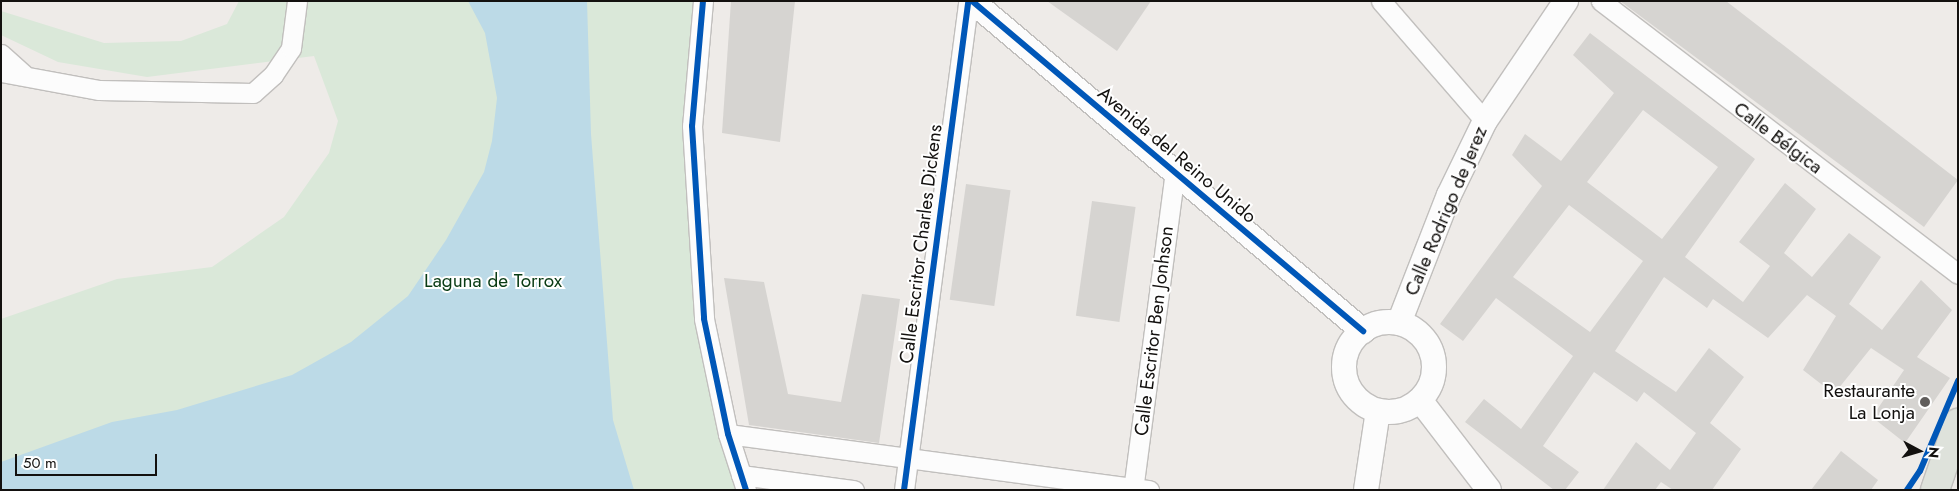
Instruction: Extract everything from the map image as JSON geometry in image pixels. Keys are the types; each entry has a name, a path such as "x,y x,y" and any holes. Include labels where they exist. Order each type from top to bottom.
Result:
{"main road":[{"path":"1935,490 1958,423"}],"street":[{"path":"1,72 23,74 99,90 253,93 273,75 291,48 298,1"},
{"path":"703,1 692,126 696,224 704,318 728,434 743,482 854,490"},
{"name":"Calle Escritor Charles Dickens","path":"904,490 968,1"},
{"name":"Avenida del Reino Unido","path":"972,1 1363,330"},
{"path":"1381,1 1485,121"},
{"name":"Calle Rodrigo de Jerez","path":"1399,323 1449,195 1485,121 1566,1"},
{"name":"Calle Bélgica","path":"1601,1 1958,274"},
{"path":"1,54 23,74"},
{"name":"Calle Escritor Ben Jonhson","path":"1139,489 1175,173"},
{"path":"1380,323 1399,323 1423,337 1432,355 1433,376 1420,400 1400,411 1378,411 1354,395 1346,375 1346,354 1363,330 1380,323"},
{"path":"1420,400 1489,490"},
{"path":"1366,490 1378,411"},
{"path":"728,434 1139,489"}],"green space":[{"name":"Laguna de Torrox","path":"239,1 703,1 694,126 704,304 748,490 1,490 1,319 117,279 212,267 284,217 329,153 338,121 314,56 147,77 58,62 1,35 1,11 104,43 181,41 227,24"}],"water":[{"name":"Laguna de Torrox","path":"468,1 587,1 591,134 613,420 634,490 1,490 1,462 112,422 177,410 292,375 351,342 408,296 446,240 484,172 492,141 497,98 485,33"}],"building":[{"path":"731,1 795,1 780,142 722,133"},
{"path":"1047,1 1151,1 1117,51"},
{"path":"1620,1 1726,1 1958,180 1924,227"},
{"path":"1590,33 1755,159 1685,257 1743,302 1770,266 1739,242 1785,183 1816,209 1784,253 1812,277 1849,233 1881,257 1849,304 1882,330 1921,280 1952,310 1917,357 1950,378 1905,443 1872,417 1904,370 1871,348 1834,394 1803,370 1836,316 1807,295 1768,338 1713,299 1707,308 1664,277 1615,351 1676,392 1709,348 1744,377 1710,423 1741,449 1712,490 1673,490 1661,482 1655,490 1603,490 1636,442 1670,470 1696,433 1644,392 1637,402 1594,372 1543,446 1579,472 1565,490 1554,490 1465,422 1484,399 1521,429 1573,356 1496,298 1463,341 1440,324 1542,186 1512,155 1525,134 1561,161 1614,93 1573,55","holes":["1643,110 1718,167 1662,239 1587,182","1569,205 1643,261 1590,332 1513,277"]},
{"path":"966,184 1011,190 994,306 950,300"},
{"path":"1092,201 1136,207 1119,322 1076,316"},
{"path":"724,278 764,282 788,394 841,402 862,294 900,299 879,443 749,425"},
{"path":"1841,451 1878,480 1871,490 1811,490"}],"cycle path":[{"path":"703,1 692,126 704,319 728,434 746,490"},
{"path":"904,490 968,1"},
{"path":"972,1 1363,331"},
{"path":"1907,490 1920,471 1958,381"}],"place":[{"name":"Restaurante La Lonja","path":"1925,402"}]}
